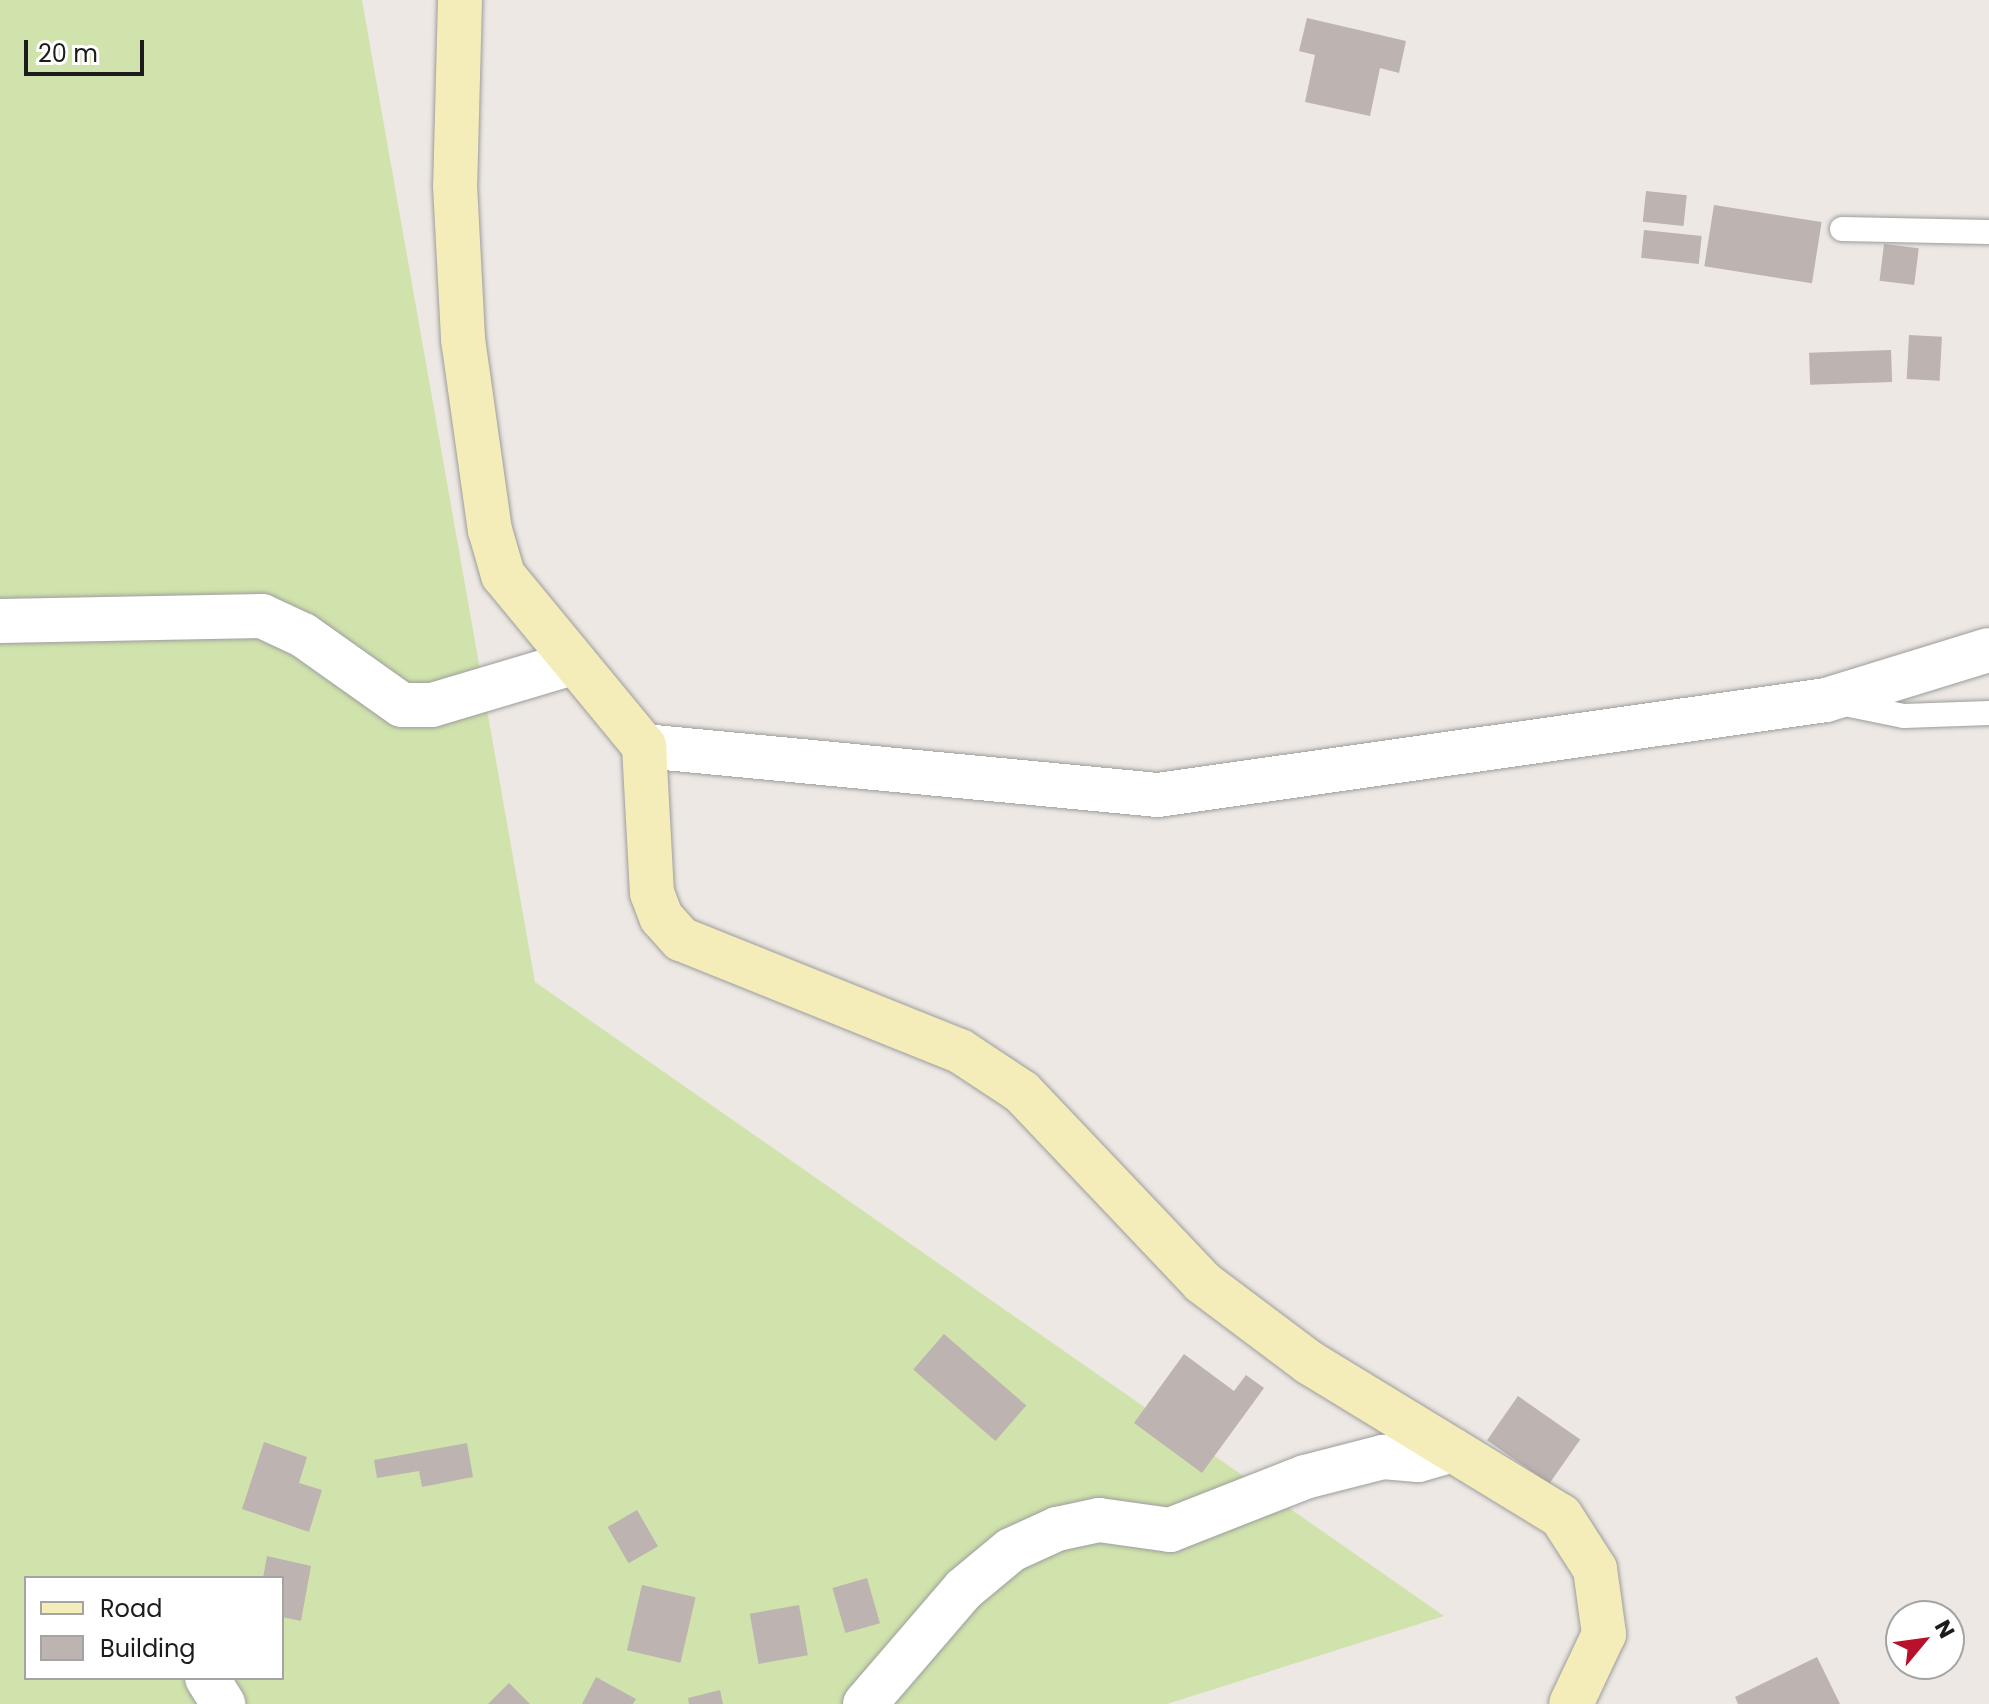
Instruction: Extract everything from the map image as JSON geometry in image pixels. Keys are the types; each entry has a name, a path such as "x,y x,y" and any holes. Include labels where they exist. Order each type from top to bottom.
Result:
{"street":[{"path":"460,0 455,185 463,339 490,530 503,575 644,746 652,893 661,917 681,939 960,1051 1022,1092 1202,1282 1310,1363 1561,1516 1595,1569 1604,1634 1571,1704"},
{"path":"0,621 262,616 303,635 402,705 432,705 573,663"},
{"path":"644,746 1158,795 1826,700 1989,650"},
{"path":"865,1704 964,1589 1011,1550 1057,1529 1099,1520 1170,1530 1305,1477 1383,1457 1418,1460 1453,1450"},
{"path":"208,1680 223,1704"}],"lane":[{"path":"1842,229 1989,232"},
{"path":"1826,700 1904,716 1989,713"}],"green space":[{"path":"0,0 362,0 535,982 1444,1616 1167,1704 0,1704"}],"building":[{"path":"1307,18 1406,41 1399,73 1380,68 1370,116 1305,102 1315,55 1299,51"},
{"path":"1646,191 1687,195 1684,226 1643,222"},
{"path":"1714,205 1822,222 1812,283 1704,266"},
{"path":"1644,230 1702,236 1699,264 1641,258"},
{"path":"1884,244 1919,248 1914,285 1879,281"},
{"path":"1909,335 1942,337 1940,381 1907,379"},
{"path":"1891,350 1892,382 1810,385 1809,353"},
{"path":"944,1334 1026,1406 995,1441 913,1369"},
{"path":"1184,1354 1234,1391 1246,1375 1264,1388 1202,1473 1134,1423"},
{"path":"1518,1396 1580,1440 1549,1484 1487,1440"},
{"path":"264,1442 307,1457 299,1483 322,1490 309,1532 242,1509"},
{"path":"467,1443 473,1477 422,1487 419,1471 377,1478 374,1460"},
{"path":"637,1510 658,1546 629,1563 608,1527"},
{"path":"267,1556 311,1566 301,1621 284,1617 284,1576 263,1576"},
{"path":"867,1578 880,1623 845,1633 832,1588"},
{"path":"642,1585 696,1597 681,1663 627,1650"},
{"path":"799,1605 808,1655 759,1664 750,1614"},
{"path":"1817,1657 1840,1704 1738,1704 1735,1697"},
{"path":"596,1677 636,1699 633,1704 582,1704"},
{"path":"509,1683 530,1704 488,1704"},
{"path":"720,1690 723,1704 689,1704 688,1698"}]}
